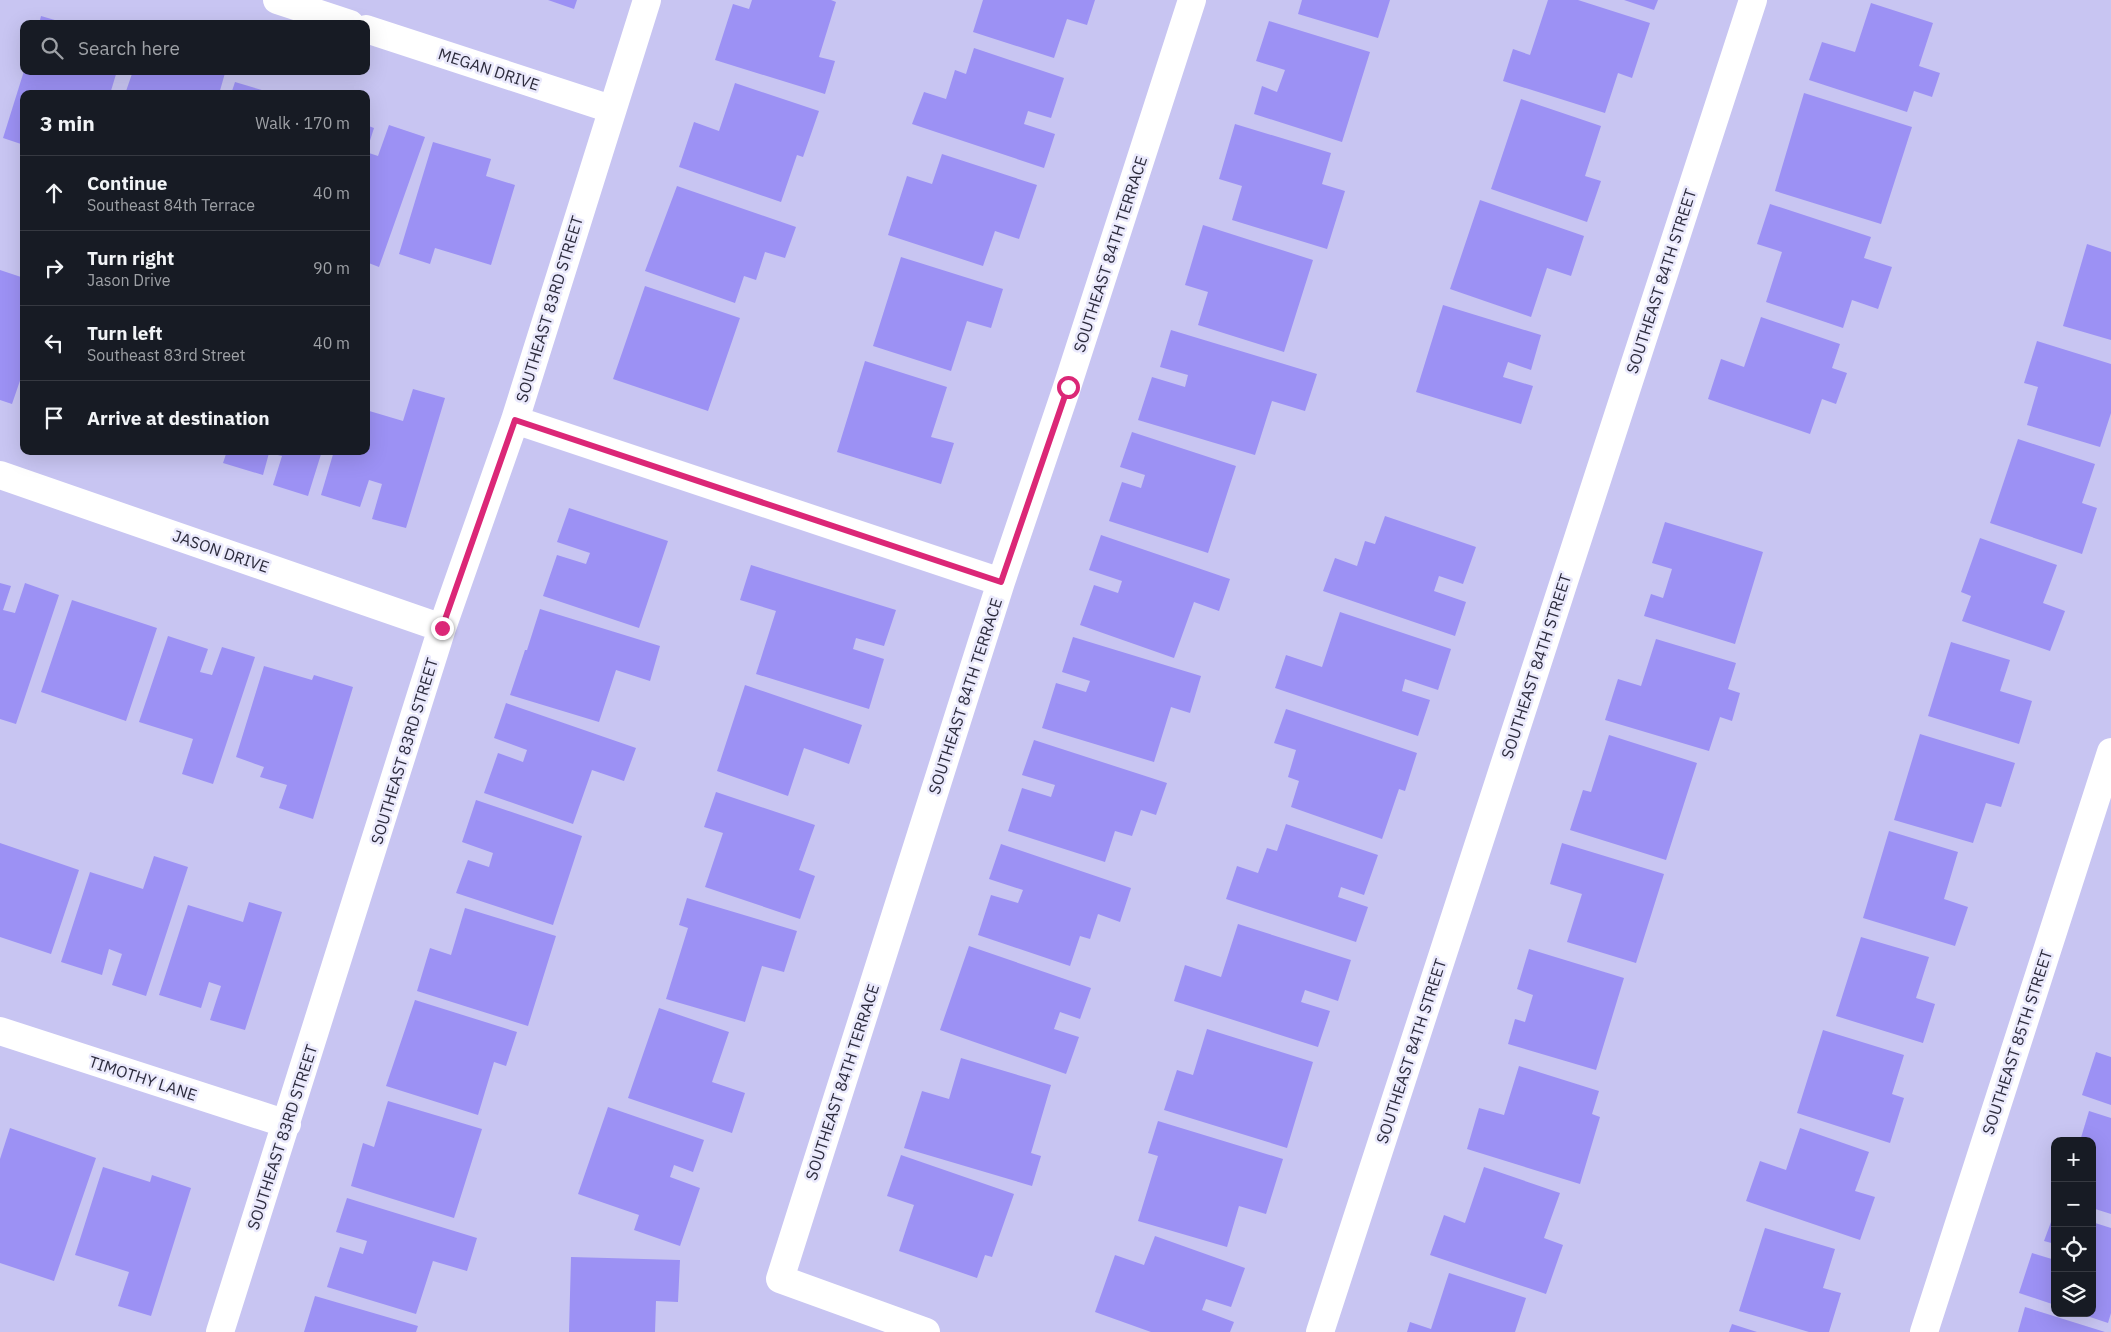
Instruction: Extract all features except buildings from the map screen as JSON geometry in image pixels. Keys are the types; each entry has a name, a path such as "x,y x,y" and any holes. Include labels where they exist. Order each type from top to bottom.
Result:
{"street":[{"path":"277,0 338,20"},
{"name":"SOUTHEAST 83RD STREET","path":"220,1332 442,628 515,420 611,109 647,0"},
{"name":"SOUTHEAST 84TH TERRACE","path":"926,1332 780,1279 1001,582 1068,387 1192,0"},
{"name":"SOUTHEAST 84TH STREET","path":"1320,1332 1753,0"},
{"name":"MEGAN DRIVE","path":"370,30 611,109"},
{"path":"515,420 1001,582"},
{"name":"JASON DRIVE","path":"0,475 442,628"},
{"name":"SOUTHEAST 85TH STREET","path":"1924,1332 2111,752"},
{"name":"TIMOTHY LANE","path":"0,1032 287,1124"}],"route":[{"path":"442,628 515,420 1001,582 1068,387"}]}
